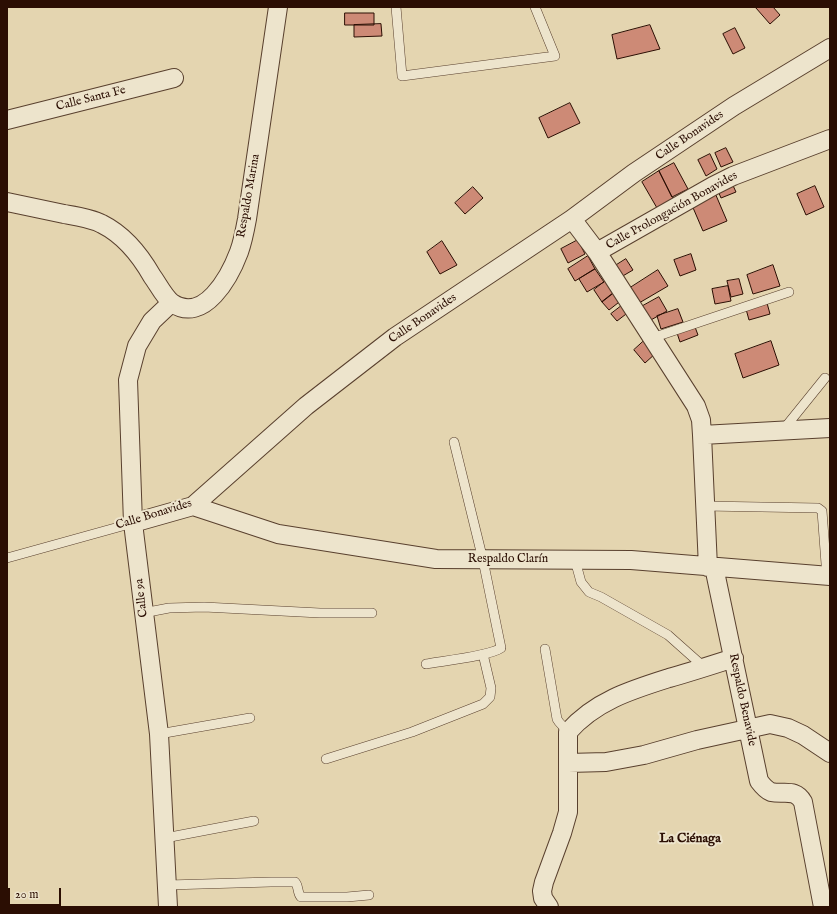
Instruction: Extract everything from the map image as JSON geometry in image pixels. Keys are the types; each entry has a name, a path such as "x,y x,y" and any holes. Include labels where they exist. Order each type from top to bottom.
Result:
{"street":[{"name":"Respaldo Marina","path":"171,303 184,308 196,308 208,301 221,288 239,252 247,219 278,7"},
{"name":"Calle Bonavides","path":"133,523 193,506 306,406 395,337 572,219 634,173 728,110 830,48"},
{"name":"Calle Santa Fe","path":"7,120 174,78"},
{"name":"Calle Prolongación Bonavides","path":"572,219 597,252 733,176 830,139"},
{"path":"7,202 81,217 102,224 124,239 139,255 171,303"},
{"name":"Respaldo Benavide","path":"597,252 696,406 701,420 705,506 711,567 734,658 759,781 770,792 796,794 803,802 823,907"},
{"name":"Calle 9a","path":"168,907 159,734 133,523 128,380 137,346 152,321 171,303"},
{"path":"702,435 830,428"},
{"name":"Respaldo Clarín","path":"193,506 278,534 436,559 631,560 829,577"},
{"path":"549,907 543,898 542,892 544,882 568,812 568,732 578,720 597,707 633,689 734,658"},
{"path":"568,763 606,762 644,755 697,740 770,724 788,728 803,735 830,753"}],"lane":[{"path":"396,7 402,76 555,56 535,7"},
{"path":"652,338 789,292"},
{"path":"782,431 824,378"},
{"path":"426,664 498,651 502,645 454,442"},
{"path":"705,506 798,507 821,509 829,577"},
{"name":"Calle Bonavides","path":"7,558 133,523"},
{"path":"575,560 581,582 589,592 601,597 668,635 704,668"},
{"path":"143,613 169,608 204,607 305,612 372,613"},
{"path":"545,650 557,719 568,732"},
{"path":"326,759 412,732 483,704 490,697 491,688 483,654"},
{"path":"159,734 250,718"},
{"path":"165,838 254,821"},
{"path":"168,886 295,882 298,886 299,895 301,897 347,897 369,895"}],"building":[{"path":"773,7 780,15 770,24 756,8"},
{"path":"345,13 374,13 374,25 345,25"},
{"path":"381,24 382,36 354,37 354,25"},
{"path":"650,25 660,49 617,59 612,35"},
{"path":"735,28 745,48 733,54 723,34"},
{"path":"570,103 580,123 548,138 539,118"},
{"path":"726,148 733,162 721,167 715,153"},
{"path":"710,154 717,169 706,176 698,160"},
{"path":"674,163 688,189 672,197 659,171"},
{"path":"659,171 672,197 675,199 657,208 642,182"},
{"path":"730,179 736,192 721,198 716,186"},
{"path":"815,186 824,207 806,215 797,194"},
{"path":"473,187 483,198 465,214 455,203"},
{"path":"715,193 727,221 703,231 691,203"},
{"path":"578,240 585,254 568,263 561,249"},
{"path":"442,241 457,265 440,274 427,252"},
{"path":"691,254 696,270 680,276 674,260"},
{"path":"588,256 595,269 575,281 568,269"},
{"path":"626,259 633,270 621,277 615,266"},
{"path":"773,265 780,286 753,294 747,275"},
{"path":"595,269 604,282 587,292 579,279"},
{"path":"658,270 668,286 639,303 630,288"},
{"path":"608,279 616,291 602,302 594,290"},
{"path":"739,279 743,294 731,297 727,281"},
{"path":"728,286 731,301 715,304 712,289"},
{"path":"616,291 623,299 609,310 602,302"},
{"path":"659,297 667,311 649,321 641,307"},
{"path":"767,303 770,314 749,320 746,309"},
{"path":"624,304 630,311 617,321 611,314"},
{"path":"678,309 683,322 661,329 657,316"},
{"path":"695,327 698,335 680,342 677,333"},
{"path":"645,340 656,353 645,363 634,350"},
{"path":"771,341 779,365 743,378 735,354"}],"district":[{"name":"La Ciénaga","path":"690,839"}]}
